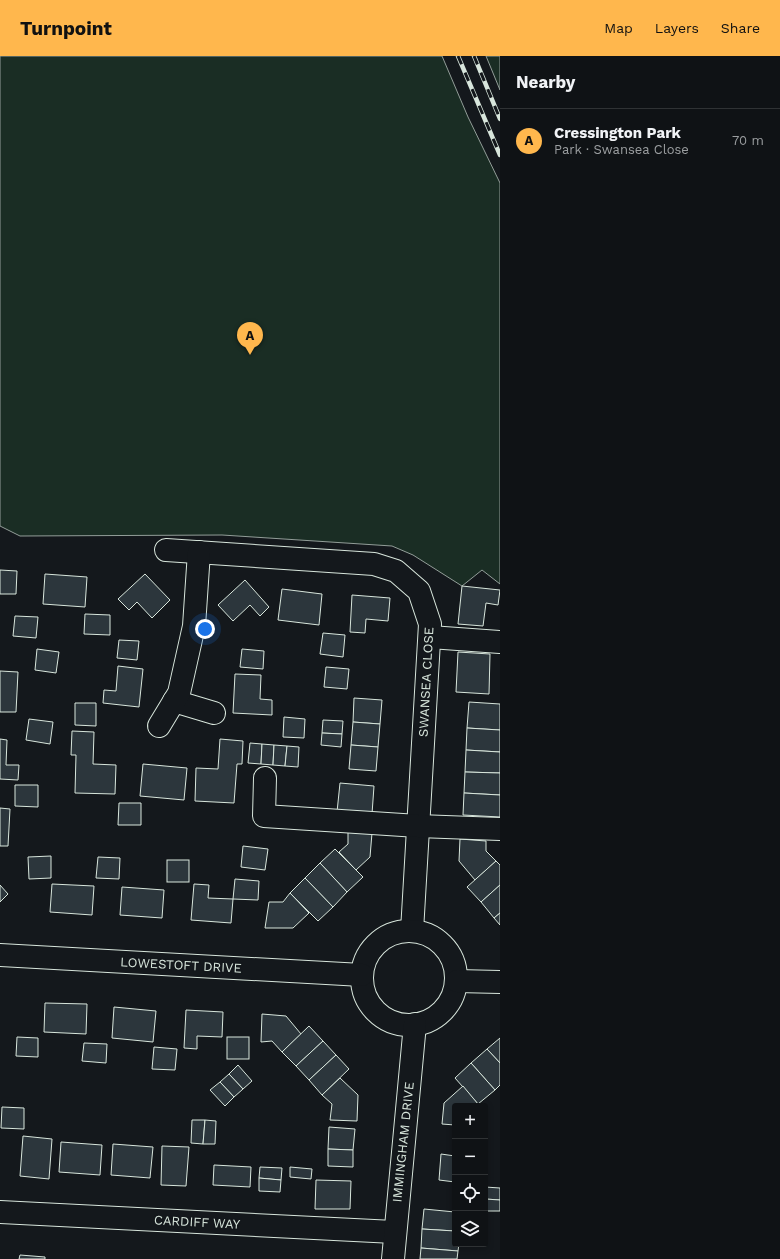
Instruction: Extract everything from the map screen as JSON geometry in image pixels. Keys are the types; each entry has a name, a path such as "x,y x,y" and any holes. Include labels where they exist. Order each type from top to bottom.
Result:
{"street":[{"name":"SWANSEA CLOSE","path":"166,550 374,564 396,571 419,591 430,624 430,637 412,930"},
{"path":"159,726 180,693 194,626 199,552"},
{"path":"430,637 500,642"},
{"path":"174,701 214,713"},
{"path":"264,778 264,816 418,826 500,829"},
{"path":"412,930 430,936 445,947 454,963 457,981 452,999 440,1014 415,1024 406,1025 388,1020 374,1009 364,993 362,975 367,957 378,942 394,933 412,930"},
{"name":"LOWESTOFT DRIVE","path":"0,955 362,975"},
{"path":"457,981 500,982"},
{"name":"IMMINGHAM DRIVE","path":"393,1259 394,1232 415,1024"},
{"name":"CARDIFF WAY","path":"0,1212 394,1232"}],"green space":[{"path":"0,56 442,56 468,117 500,183 500,584 482,570 462,586 413,555 392,546 222,535 20,536 0,526"},
{"path":"486,56 500,56 500,90"}],"building":[{"path":"0,570 17,571 16,594 0,594"},
{"path":"45,574 87,577 85,607 43,604"},
{"path":"145,574 170,600 152,618 137,602 129,610 118,599"},
{"path":"245,580 269,607 260,616 250,605 233,621 218,605"},
{"path":"462,586 500,590 498,605 486,603 483,626 458,624"},
{"path":"282,589 322,594 319,625 278,620"},
{"path":"352,595 390,598 388,621 366,619 365,633 350,632"},
{"path":"85,614 110,615 110,635 84,634"},
{"path":"15,616 38,617 36,638 13,636"},
{"path":"323,633 345,635 343,657 320,654"},
{"path":"119,640 139,641 137,660 117,658"},
{"path":"37,649 59,652 56,673 35,670"},
{"path":"242,649 264,651 263,669 240,667"},
{"path":"458,652 490,654 489,694 456,692"},
{"path":"118,666 143,669 139,707 103,703 104,690 116,691"},
{"path":"326,667 349,669 347,689 324,687"},
{"path":"0,671 18,672 16,712 0,712"},
{"path":"235,674 261,675 260,699 272,700 272,715 233,713"},
{"path":"354,698 382,700 380,724 353,722"},
{"path":"469,702 500,704 500,730 467,728"},
{"path":"75,703 96,703 96,726 75,725"},
{"path":"284,717 305,719 304,738 283,737"},
{"path":"29,719 53,722 50,744 26,740"},
{"path":"323,720 343,721 342,734 322,733"},
{"path":"353,722 380,724 378,747 351,745"},
{"path":"467,728 500,730 500,752 466,750"},
{"path":"72,731 94,732 93,764 116,765 115,794 75,793 76,755 71,755"},
{"path":"322,733 342,734 341,747 321,745"},
{"path":"0,739 7,740 6,765 19,765 18,780 0,779"},
{"path":"220,739 243,741 242,764 237,764 234,803 195,801 196,768 218,769"},
{"path":"250,743 262,744 261,764 248,763"},
{"path":"262,744 274,745 273,765 261,764"},
{"path":"274,745 287,746 285,766 273,765"},
{"path":"351,745 378,747 376,771 349,769"},
{"path":"287,746 299,747 298,767 285,766"},
{"path":"466,750 500,752 500,773 465,772"},
{"path":"143,764 187,768 184,800 140,796"},
{"path":"465,772 500,773 500,795 464,793"},
{"path":"340,783 374,786 372,814 337,812"},
{"path":"15,785 38,785 38,807 15,806"},
{"path":"464,793 500,795 500,817 463,815"},
{"path":"119,803 141,803 141,825 118,825"},
{"path":"0,808 10,809 8,846 0,846"},
{"path":"348,832 372,833 370,857 356,870 339,852 348,844"},
{"path":"460,839 486,841 486,851 496,861 475,880 459,861"},
{"path":"243,846 268,849 265,870 241,867"},
{"path":"335,849 363,877 347,892 320,863"},
{"path":"51,856 51,878 29,879 28,857"},
{"path":"98,857 120,858 119,879 96,878"},
{"path":"167,860 189,860 189,882 167,882"},
{"path":"496,861 500,865 500,885 481,902 467,887"},
{"path":"320,863 347,892 333,907 305,878"},
{"path":"305,878 333,907 318,921 290,893"},
{"path":"235,879 259,881 258,900 233,899"},
{"path":"52,884 94,886 92,915 50,912"},
{"path":"194,884 209,885 208,898 233,899 231,923 191,920"},
{"path":"0,885 8,894 0,902"},
{"path":"500,885 500,913 494,918 481,902"},
{"path":"122,887 164,890 162,918 120,915"},
{"path":"290,893 309,913 293,928 265,928 269,902 283,902"},
{"path":"500,913 500,925 494,918"},
{"path":"45,1003 87,1004 86,1034 44,1032"},
{"path":"114,1007 156,1011 153,1042 112,1038"},
{"path":"186,1010 223,1012 222,1037 197,1036 197,1049 184,1048"},
{"path":"262,1014 286,1016 301,1034 282,1052 272,1041 261,1042"},
{"path":"309,1026 323,1041 296,1066 282,1052"},
{"path":"17,1037 38,1038 38,1057 16,1056"},
{"path":"227,1037 249,1037 249,1059 227,1059"},
{"path":"500,1038 500,1063 487,1049"},
{"path":"323,1041 336,1055 309,1080 296,1066"},
{"path":"84,1043 107,1044 106,1063 82,1061"},
{"path":"154,1047 177,1049 175,1070 152,1069"},
{"path":"487,1049 500,1063 500,1085 495,1090 471,1063"},
{"path":"336,1055 349,1069 322,1095 309,1080"},
{"path":"471,1063 495,1090 479,1103 477,1103 455,1078"},
{"path":"238,1065 252,1081 243,1089 229,1074"},
{"path":"229,1074 243,1089 234,1097 220,1082"},
{"path":"340,1078 358,1095 357,1121 330,1120 332,1104 322,1095"},
{"path":"220,1082 234,1097 225,1106 210,1090"},
{"path":"463,1086 477,1103 452,1103 452,1125 442,1124 444,1103"},
{"path":"2,1107 24,1108 24,1129 1,1128"},
{"path":"192,1120 205,1120 203,1144 191,1143"},
{"path":"205,1120 216,1121 215,1144 203,1144"},
{"path":"329,1127 355,1129 353,1150 328,1149"},
{"path":"23,1136 52,1139 49,1179 20,1176"},
{"path":"61,1142 102,1145 100,1175 59,1172"},
{"path":"113,1144 153,1147 150,1178 111,1175"},
{"path":"162,1146 189,1147 186,1186 161,1185"},
{"path":"328,1149 353,1150 353,1167 328,1166"},
{"path":"441,1154 452,1156 452,1182 439,1180"},
{"path":"214,1165 251,1167 250,1187 213,1185"},
{"path":"260,1167 282,1168 281,1180 259,1178"},
{"path":"290,1167 312,1169 311,1179 290,1177"},
{"path":"259,1178 281,1180 280,1192 259,1191"},
{"path":"316,1180 351,1181 350,1209 315,1209"},
{"path":"488,1187 500,1188 500,1200 488,1199"},
{"path":"488,1199 500,1200 500,1211 488,1211"},
{"path":"424,1209 452,1212 452,1231 422,1229"},
{"path":"422,1229 452,1231 452,1247 459,1247 458,1251 421,1248"},
{"path":"421,1248 458,1251 457,1259 420,1259"},
{"path":"20,1255 45,1257 45,1259 19,1259"}],"railway":[{"path":"458,56 500,155"},
{"path":"474,56 500,119"}],"place":[{"name":"Cressington Park","path":"250,355"}]}
